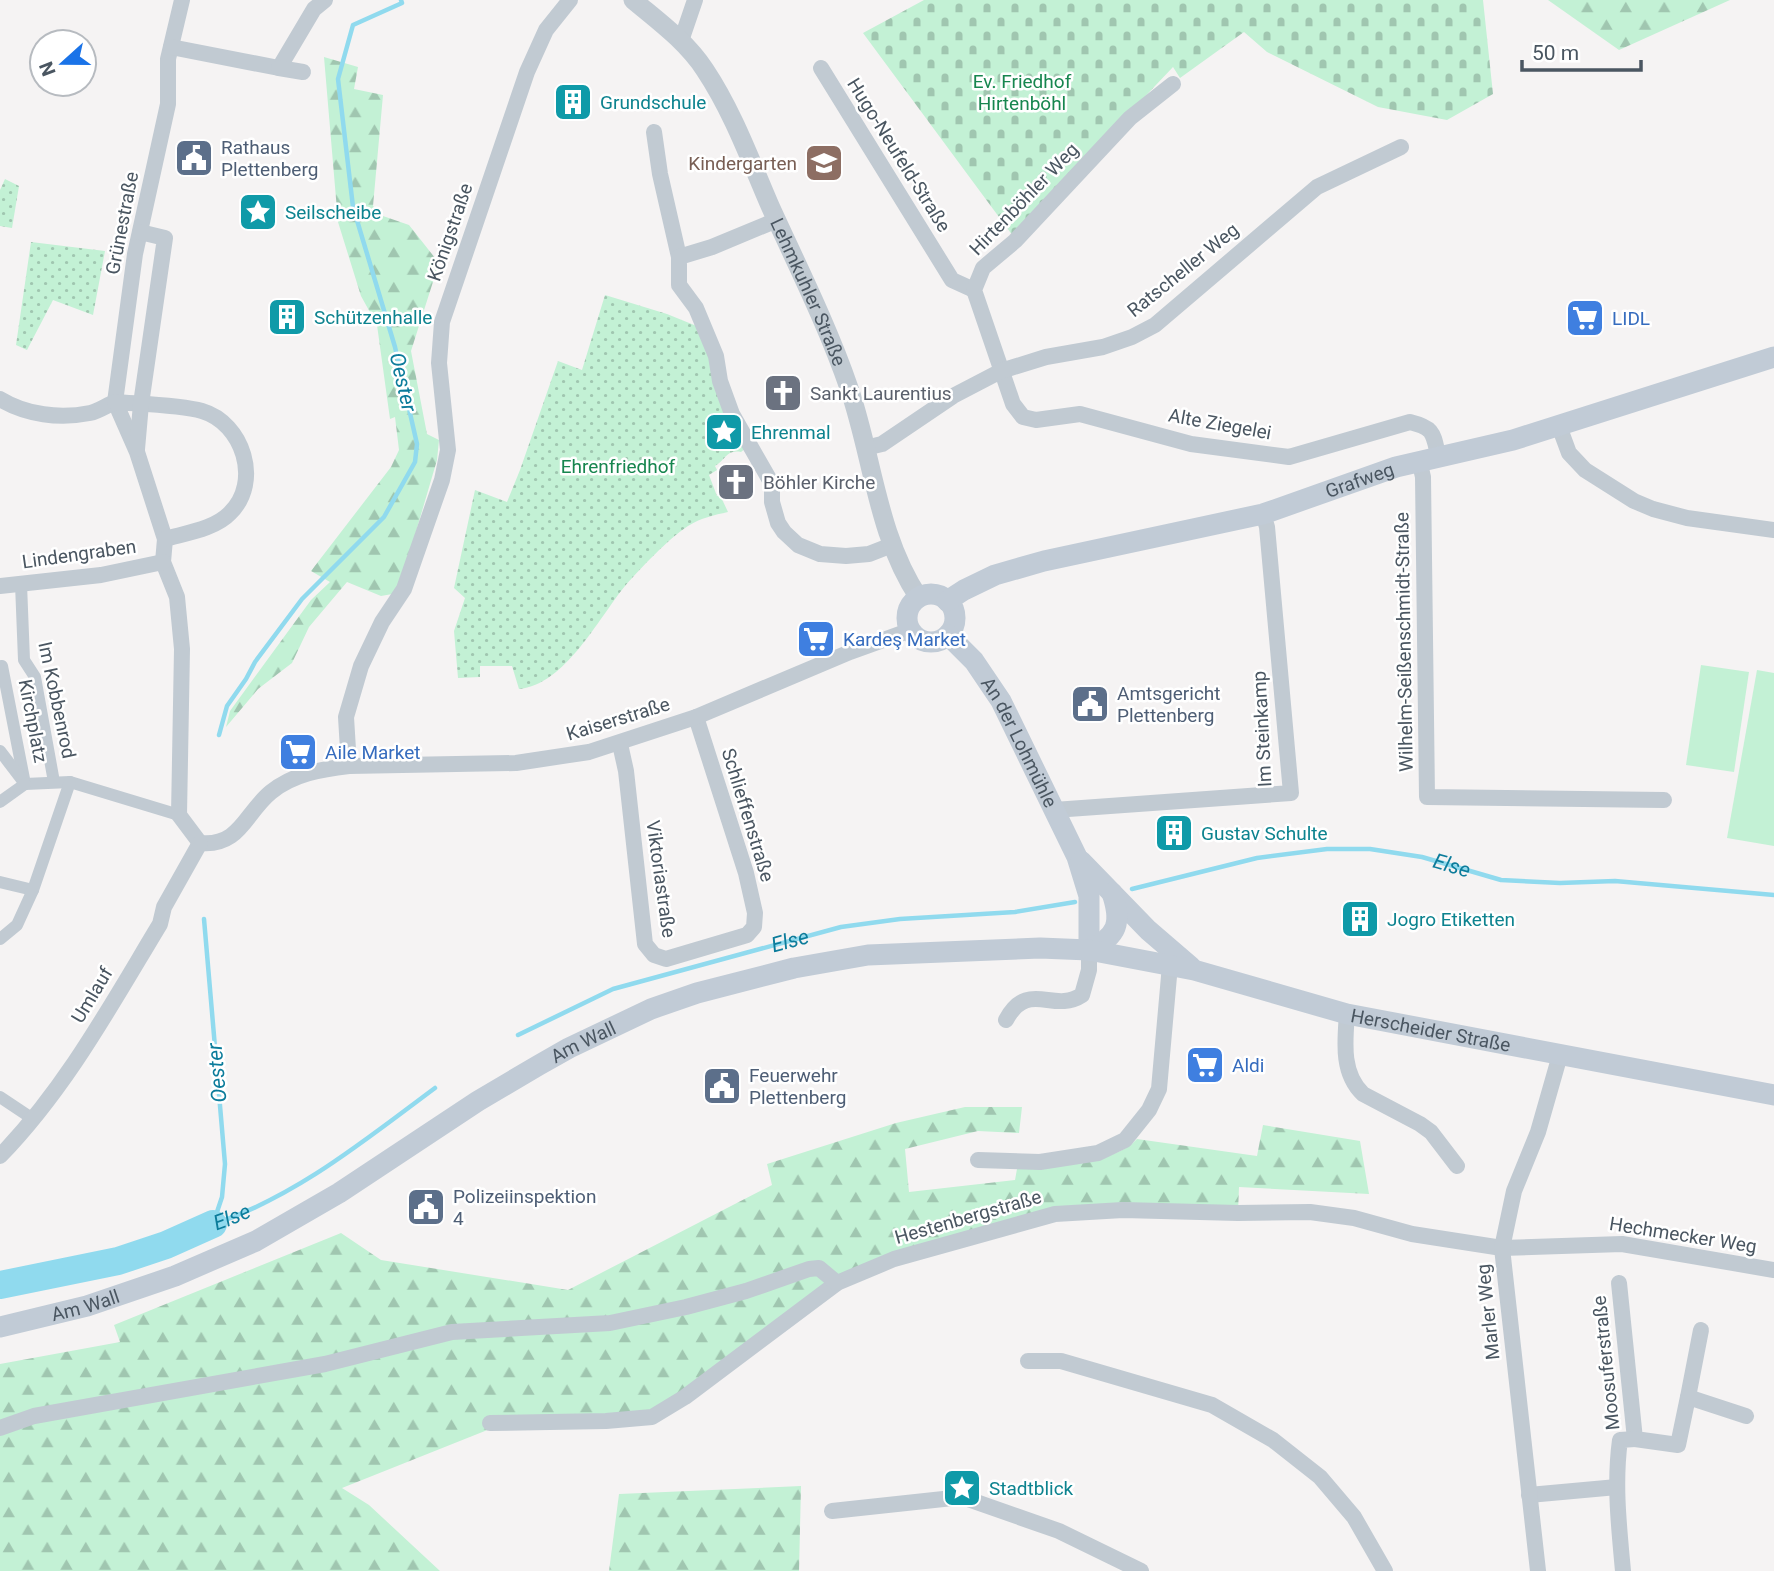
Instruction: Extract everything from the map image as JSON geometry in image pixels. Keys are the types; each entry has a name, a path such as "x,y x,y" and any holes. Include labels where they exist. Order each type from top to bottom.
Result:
{"main road":[{"name":"Grafweg","path":"947,601 995,575 1044,561 1263,514 1363,478 1428,458 1513,440 1774,356"},
{"path":"934,595 947,601 955,618 948,635 939,641 928,642 918,638 911,630 908,612 919,598 934,595"},
{"name":"An der Lohmühle","path":"948,635 974,661 991,685 1077,857 1089,896 1090,950"},
{"name":"An der Lohmühle","path":"1077,857 1159,941 1194,970"},
{"path":"1090,950 1115,931 1117,914 1111,891"},
{"name":"Am Wall","path":"0,1327 87,1306 175,1276 247,1245 339,1193 478,1101 539,1065 650,1009 697,993 794,968 868,955 1026,948 1090,950"},
{"name":"Herscheider Straße","path":"1090,950 1194,970 1347,1014 1774,1094"}],"street":[{"name":"Grünestraße","path":"115,401 139,232 168,104 171,47 183,0"},
{"path":"279,68 313,9 324,0"},
{"name":"Königstraße","path":"349,766 346,717 361,666 382,622 404,589 442,480 448,450 439,363 442,321 527,72 546,30 570,0"},
{"name":"Lehmkuhler Straße","path":"633,0 681,41 704,68 726,107 849,389 877,499 892,545 919,598"},
{"path":"681,41 695,0"},
{"path":"171,47 303,72"},
{"name":"Hugo-Neufeld-Straße","path":"821,68 952,280 974,290"},
{"name":"Hirtenböhler Weg","path":"974,290 983,268 1016,241 1130,118 1173,84"},
{"path":"654,132 660,174 679,257 679,285 702,321 716,356 720,381 732,414 772,484 772,502 778,523 798,545 820,554 869,554 892,545"},
{"name":"Ratscheller Weg","path":"865,448 882,444 953,396 1001,371 1046,357 1103,347 1155,325 1317,187 1401,147"},
{"path":"679,257 712,247 777,220"},
{"path":"137,452 141,404 165,238 139,232"},
{"path":"974,290 1001,371"},
{"name":"Alte Ziegelei","path":"1001,371 1013,404 1023,417 1036,420 1080,414 1191,444 1289,457 1410,422 1426,426 1433,432 1428,458"},
{"path":"0,400 22,411 36,414 91,413 115,401 203,411 213,417 241,443 246,462 244,488 237,506 228,516 205,527 165,539"},
{"path":"115,401 137,452 165,539 163,562 177,597 182,649 179,815"},
{"path":"1559,426 1569,453 1585,470 1634,500 1653,509 1687,518 1774,530"},
{"name":"Wilhelm-Seißenschmidt-Straße","path":"1428,458 1423,477 1427,797 1664,800"},
{"name":"Im Steinkamp","path":"1054,810 1291,793 1267,527 1263,514"},
{"name":"Lindengraben","path":"0,586 102,575 163,562"},
{"name":"Im Kobbenrod","path":"21,584 24,660 35,677 54,782"},
{"name":"Kaiserstraße","path":"200,843 226,841 269,793 302,775 349,766 516,763 589,752 696,717 849,652 911,630"},
{"path":"1,666 24,660"},
{"name":"Kirchplatz","path":"1,666 25,784"},
{"name":"Schlieffenstraße","path":"696,717 746,873 755,913 754,928"},
{"name":"Viktoriastraße","path":"620,744 626,771 645,944 654,955 666,958 747,935 754,928"},
{"name":"Kirchplatz","path":"0,751 25,784"},
{"path":"0,939 18,925 33,890 70,782"},
{"path":"25,784 70,782 179,815 200,843"},
{"name":"Kirchplatz","path":"0,802 25,784"},
{"name":"Umlauf","path":"0,1156 33,1119 80,1056 160,924 164,907 200,843"},
{"path":"0,882 33,890"},
{"path":"1006,1020 1016,1004 1024,999 1066,1000 1084,993 1090,950"},
{"path":"978,1160 1040,1162 1098,1153 1125,1140 1149,1110 1159,1088 1170,965"},
{"path":"1347,1014 1346,1061 1358,1089 1420,1124 1430,1132 1457,1166"},
{"name":"Marler Weg","path":"1538,1571 1502,1248 1511,1199 1538,1132 1560,1055"},
{"path":"0,1097 33,1119"},
{"name":"Hestenbergstraße","path":"490,1423 606,1421 652,1416 685,1397 837,1283 894,1259 1055,1214 1123,1210 1310,1212 1354,1218 1412,1234 1502,1248"},
{"name":"Hechmecker Weg","path":"1502,1248 1622,1244 1774,1270"},
{"path":"0,1428 34,1416 325,1364 452,1332 610,1323 746,1291 809,1269 819,1268 837,1283"},
{"name":"Moosuferstraße","path":"1619,1283 1635,1439"},
{"path":"1700,1330 1688,1397 1746,1416"},
{"path":"1028,1361 1061,1361 1212,1405 1273,1440 1320,1477 1354,1517 1385,1571"},
{"name":"Moosuferstraße","path":"1623,1571 1616,1487 1620,1440 1635,1439 1678,1445 1688,1397"},
{"path":"1529,1495 1616,1487"},
{"path":"832,1511 962,1497 1059,1531 1141,1571"}],"green space":[{"name":"Ev. Friedhof Hirtenböhl","path":"924,0 1483,0 1493,94 1447,120 1378,107 1267,52 1244,32 1180,78 1173,67 1013,236 863,33"},
{"path":"1548,0 1730,0 1619,50"},
{"path":"324,57 358,67 354,89 383,95 373,206 383,216 409,225 439,263 411,351 427,434 439,440 437,460 398,593 381,596 347,582 309,627 292,663 258,689 226,727 230,711 311,600 330,582 311,571 391,467 399,450 395,417 390,419 377,325 361,296 338,222"},
{"path":"5,179 19,186 12,228 0,226 0,190"},
{"path":"31,242 105,251 93,315 53,300 27,350 16,345"},
{"name":"Ehrenfriedhof","path":"605,295 699,327 746,448 741,452 729,454 715,466 717,470 709,475 717,496 720,495 728,512 693,523 663,546 625,586 579,648 551,676 536,685 519,689 512,666 480,666 480,677 458,678 454,631 465,598 454,588 475,490 507,502 558,361 582,370"},
{"path":"1701,665 1749,672 1734,772 1686,765"},
{"path":"1757,670 1774,673 1774,846 1727,838"},
{"path":"965,1107 1022,1107 1019,1133 978,1131 905,1149 909,1192 1015,1180 1017,1169 1098,1159 1127,1148 1137,1139 1257,1156 1263,1125 1360,1141 1369,1194 1239,1187 1238,1213 1055,1214 837,1283 652,1417 510,1421 342,1488 369,1505 440,1571 0,1571 0,1364 120,1342 114,1325 341,1233 381,1260 568,1290 772,1185 767,1164 896,1123"},
{"path":"801,1486 799,1571 609,1571 619,1494"}],"waterway":[{"name":"Oester","path":"219,735 227,706 255,662 302,599 384,517 415,462 417,444 395,347 353,207 338,79 353,25 402,3 401,0"},
{"name":"Else","path":"1132,889 1257,858 1327,849 1370,849 1422,857 1501,880 1560,883 1615,881 1774,895"},
{"name":"Else","path":"518,1035 613,989 841,927 900,919 1015,912 1075,902"},
{"name":"Oester","path":"204,919 225,1164 222,1197 213,1224"},
{"name":"Else","path":"214,1224 274,1198 302,1182 435,1088"},
{"name":"Else","path":"0,1285 118,1261 166,1245 213,1224"}],"place":[{"name":"Grundschule","path":"573,102"},
{"name":"Rathaus Plettenberg","path":"194,158"},
{"name":"Kindergarten","path":"824,163"},
{"name":"Seilscheibe","path":"258,212"},
{"name":"Schützenhalle","path":"287,317"},
{"name":"LIDL","path":"1585,318"},
{"name":"Sankt Laurentius","path":"783,393"},
{"name":"Ehrenmal","path":"724,432"},
{"name":"Böhler Kirche","path":"736,482"},
{"name":"Kardeş Market","path":"816,639"},
{"name":"Amtsgericht Plettenberg","path":"1090,704"},
{"name":"Aile Market","path":"298,752"},
{"name":"Gustav Schulte","path":"1174,833"},
{"name":"Jogro Etiketten","path":"1360,919"},
{"name":"Aldi","path":"1205,1065"},
{"name":"Feuerwehr Plettenberg","path":"722,1086"},
{"name":"Polizeiinspektion 4","path":"426,1207"},
{"name":"Stadtblick","path":"962,1488"}]}
